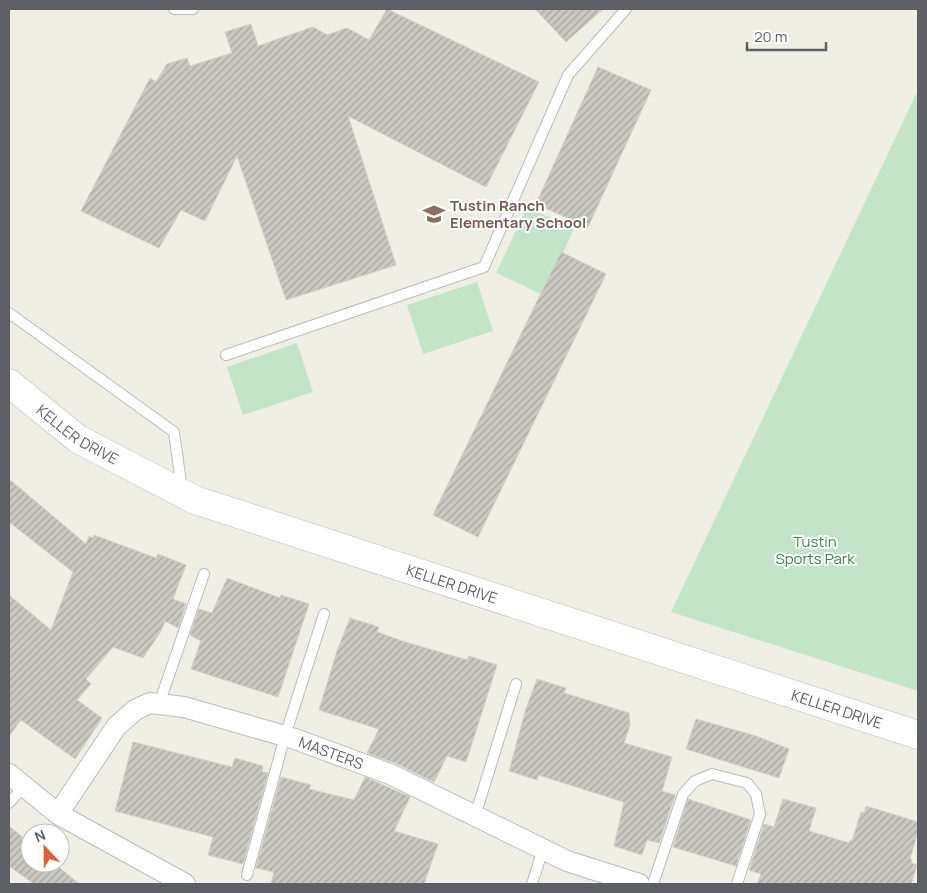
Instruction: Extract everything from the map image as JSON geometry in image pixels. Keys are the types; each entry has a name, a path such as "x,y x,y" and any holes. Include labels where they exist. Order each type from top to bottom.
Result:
{"street":[{"name":"KELLER DRIVE","path":"9,383 78,439 194,500 918,735"},
{"name":"MASTERS","path":"58,814 116,727 135,710 150,703 184,707 286,736 390,774 567,861 638,884"},
{"path":"16,780 58,814 185,884"}],"lane":[{"path":"174,9 193,9"},
{"path":"226,355 484,267 568,75 626,9"},
{"path":"9,312 174,432 182,494"},
{"path":"159,704 204,574"},
{"path":"247,875 286,736 324,614"},
{"path":"475,816 516,684"},
{"path":"653,884 683,794 695,781 712,774 747,783 756,794 760,814 737,884"},
{"path":"9,803 16,780"},
{"path":"532,884 543,849"}],"green space":[{"name":"Tustin Sports Park","path":"918,90 918,691 671,612"},
{"path":"527,207 574,229 543,295 496,273"},
{"path":"477,282 493,331 423,354 407,305"},
{"path":"297,343 313,392 243,415 227,367"}],"building":[{"name":"Tustin Ranch Elementary School","path":"387,9 539,82 486,187 348,116 396,265 286,300 237,156 205,221 181,210 159,248 81,211 150,78 156,82 167,64 187,58 190,66 232,53 225,32 251,24 258,46 313,27 327,35 347,28 369,40"},
{"path":"535,9 603,9 566,42"},
{"path":"598,67 651,90 588,227 536,204"},
{"path":"561,252 606,274 478,537 433,515"},
{"path":"9,479 86,544 89,536 93,538 94,535 156,558 158,554 186,565 173,599 186,604 178,628 165,621 161,631 143,658 113,647 86,679 91,684 77,700 102,718 75,759 21,720 9,736 9,595 51,630 73,572 9,522"},
{"path":"227,578 280,598 281,595 309,604 278,697 191,669 201,641 190,635 199,609 212,613"},
{"path":"350,618 379,627 377,632 402,641 467,660 469,656 497,665 466,762 447,756 434,782 395,763 367,753 379,729 319,710 337,651"},
{"path":"537,679 566,688 564,693 629,713 630,725 624,743 672,757 662,791 675,795 659,843 647,840 642,855 614,846 624,802 538,775 537,780 509,771 525,712"},
{"path":"696,719 756,736 789,749 779,778 686,749"},
{"path":"133,742 232,767 235,758 263,766 262,772 268,773 243,864 208,855 213,837 115,811"},
{"path":"281,777 311,785 309,789 354,800 365,777 410,797 394,831 438,844 424,884 271,884 274,872 256,868"},
{"path":"688,799 751,820 736,866 673,847"},
{"path":"783,799 816,808 809,831 849,843 850,840 852,841 861,812 864,813 866,806 918,822 918,831 910,859 912,860 911,863 917,865 911,884 757,884 761,874 749,870 764,824 774,827"},
{"path":"9,826 20,835 20,873 66,873 79,884 34,884 9,866"}],"place":[{"name":"Tustin Ranch Elementary School","path":"434,214"}]}
